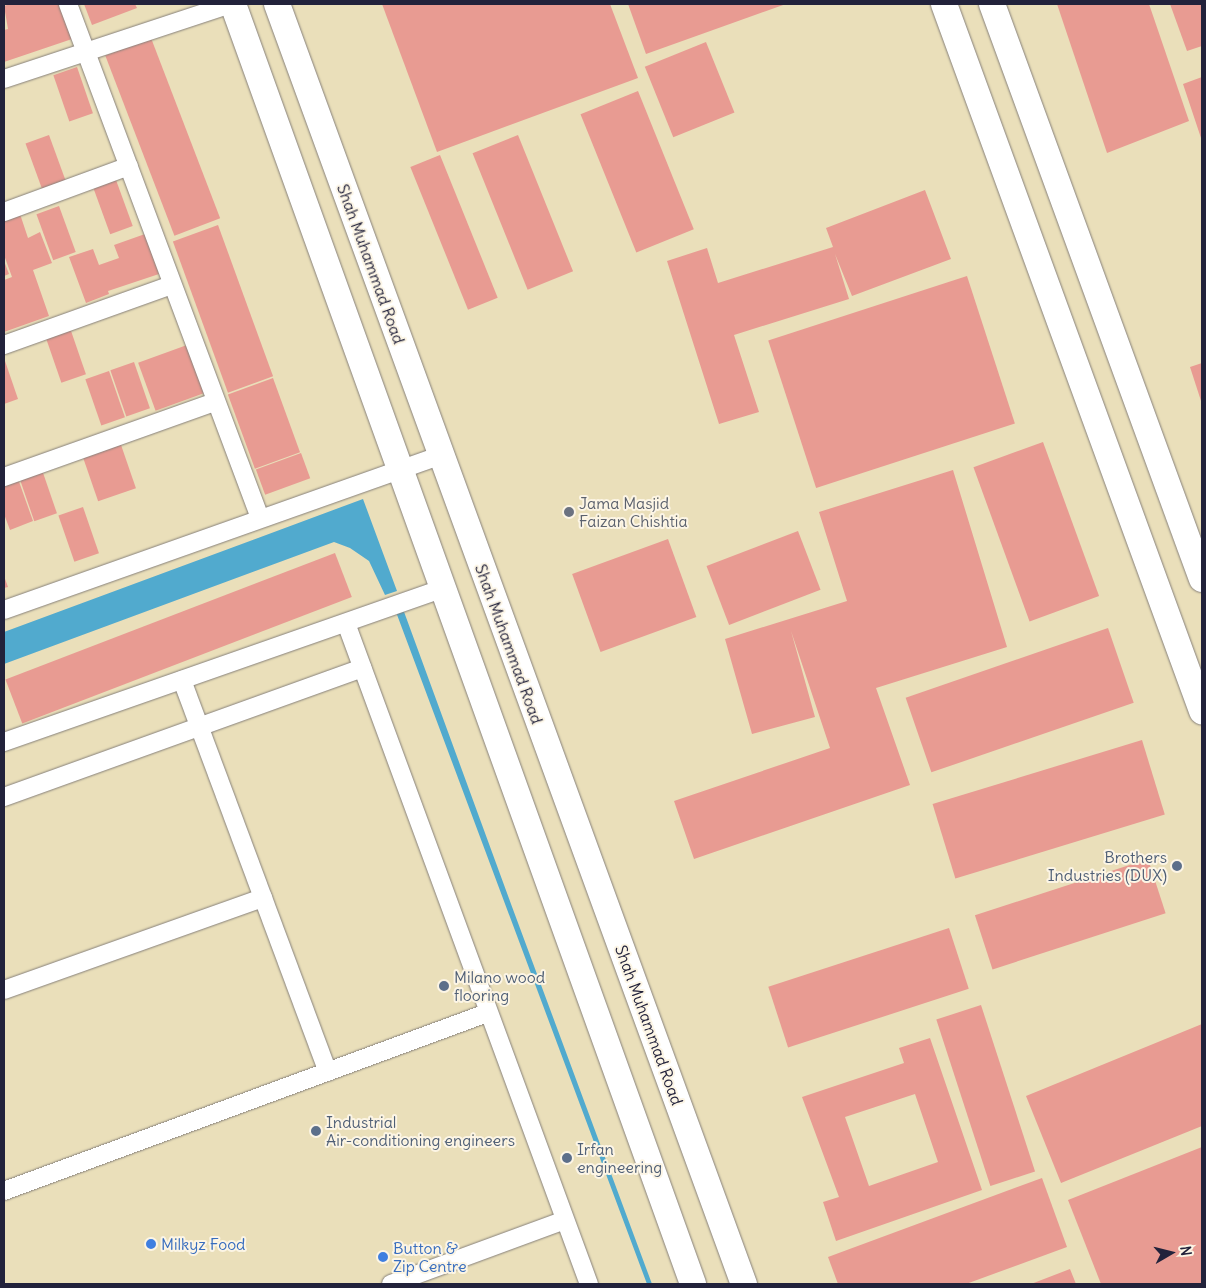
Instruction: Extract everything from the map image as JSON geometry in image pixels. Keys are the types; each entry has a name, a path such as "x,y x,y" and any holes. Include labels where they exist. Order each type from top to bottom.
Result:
{"main road":[{"path":"232,4 398,470 431,593 693,1284"},
{"name":"Shah Muhammad Road","path":"277,4 440,456 744,1284"},
{"path":"944,4 1202,711"},
{"path":"992,4 1159,466 1202,579"},
{"path":"1119,481 1159,466"}],"street":[{"path":"68,4 215,402 260,518"},
{"path":"4,79 86,50 232,4"},
{"path":"4,212 129,166"},
{"path":"4,345 172,285"},
{"path":"4,477 215,402"},
{"path":"4,610 440,456"},
{"path":"4,742 431,593"},
{"path":"346,624 487,1013 589,1284"},
{"path":"4,797 363,668"},
{"path":"182,680 328,1072"},
{"path":"4,990 263,898"},
{"path":"4,1191 487,1013"},
{"path":"391,1284 566,1220"}],"water":[{"path":"363,499 397,591 385,595 369,561 350,548 334,542 4,664 4,632"},
{"path":"403,609 652,1284 647,1284 396,612"}],"building":[{"path":"10,4 59,4 72,39 4,62 4,30 8,29 4,6"},
{"path":"84,4 135,4 137,8 92,25"},
{"path":"382,4 610,4 638,78 437,152"},
{"path":"628,4 786,4 646,54"},
{"path":"1057,4 1149,4 1189,121 1107,153"},
{"path":"1170,4 1202,4 1202,46 1187,51"},
{"path":"151,38 220,218 174,236 105,56"},
{"path":"706,42 734,112 673,137 645,67"},
{"path":"77,67 93,113 69,121 53,75"},
{"path":"1202,77 1202,141 1183,84"},
{"path":"638,91 694,229 636,252 581,114"},
{"path":"49,135 66,181 42,190 26,144"},
{"path":"518,135 573,271 528,290 473,153"},
{"path":"440,155 498,298 468,310 410,167"},
{"path":"116,180 133,226 110,234 93,188"},
{"path":"925,190 951,259 852,296 835,254 849,299 734,335 759,412 719,424 667,261 707,248 718,283 833,247 826,228"},
{"path":"59,206 76,252 53,260 36,214"},
{"path":"20,214 28,238 40,232 52,263 33,270 49,316 4,332 4,280 12,277 4,255 4,221"},
{"path":"218,225 273,376 228,393 173,241"},
{"path":"145,234 159,274 108,291 109,294 86,303 69,257 93,249 99,265 119,258 114,245"},
{"path":"4,261 9,274 4,276"},
{"path":"967,276 1015,423 816,488 768,341"},
{"path":"70,328 86,374 61,383 45,336"},
{"path":"187,345 204,393 156,411 138,363"},
{"path":"4,358 18,399 4,404"},
{"path":"134,362 150,408 126,416 110,370"},
{"path":"1202,363 1202,404 1190,367"},
{"path":"109,371 125,417 101,425 85,379"},
{"path":"273,378 300,452 255,469 228,394"},
{"path":"120,442 136,488 98,501 82,455"},
{"path":"1043,442 1099,596 1030,621 973,467"},
{"path":"301,453 310,478 265,495 256,469"},
{"path":"41,467 57,513 34,521 18,475"},
{"path":"953,470 1007,647 876,688 910,785 694,859 674,801 830,748 791,631 815,717 752,734 725,639 847,601 819,512"},
{"path":"17,476 33,521 10,530 4,514 4,480"},
{"path":"83,507 99,553 74,562 58,515"},
{"path":"798,531 821,590 729,625 707,566"},
{"path":"668,539 696,617 601,652 572,574"},
{"path":"335,553 352,597 22,723 5,680"},
{"path":"4,576 8,587 4,588"},
{"path":"1108,628 1134,703 931,772 906,698"},
{"path":"1142,740 1165,815 955,879 933,804"},
{"path":"1148,859 1166,913 993,969 975,915"},
{"path":"949,928 969,989 788,1048 768,987"},
{"path":"981,1005 1035,1171 990,1186 936,1020"},
{"path":"1202,1024 1202,1126 1061,1183 1026,1096"},
{"path":"930,1038 982,1190 836,1241 823,1202 839,1197 802,1097 904,1063 899,1048","holes":["915,1094 938,1162 869,1186 845,1117"]},
{"path":"1202,1147 1202,1284 1101,1284 1068,1200"},
{"path":"1042,1178 1067,1247 966,1284 838,1284 828,1257"},
{"path":"1070,1269 1076,1284 1031,1284"}],"place":[{"name":"Jama Masjid Faizan Chishtia","path":"569,512"},
{"name":"Brothers Industries (DUX)","path":"1177,866"},
{"name":"Milano wood flooring","path":"444,986"},
{"name":"Industrial Air-conditioning engineers","path":"316,1131"},
{"name":"Irfan engineering","path":"567,1158"},
{"name":"Milkyz Food","path":"151,1244"},
{"name":"Button & Zip Centre","path":"383,1257"}]}
